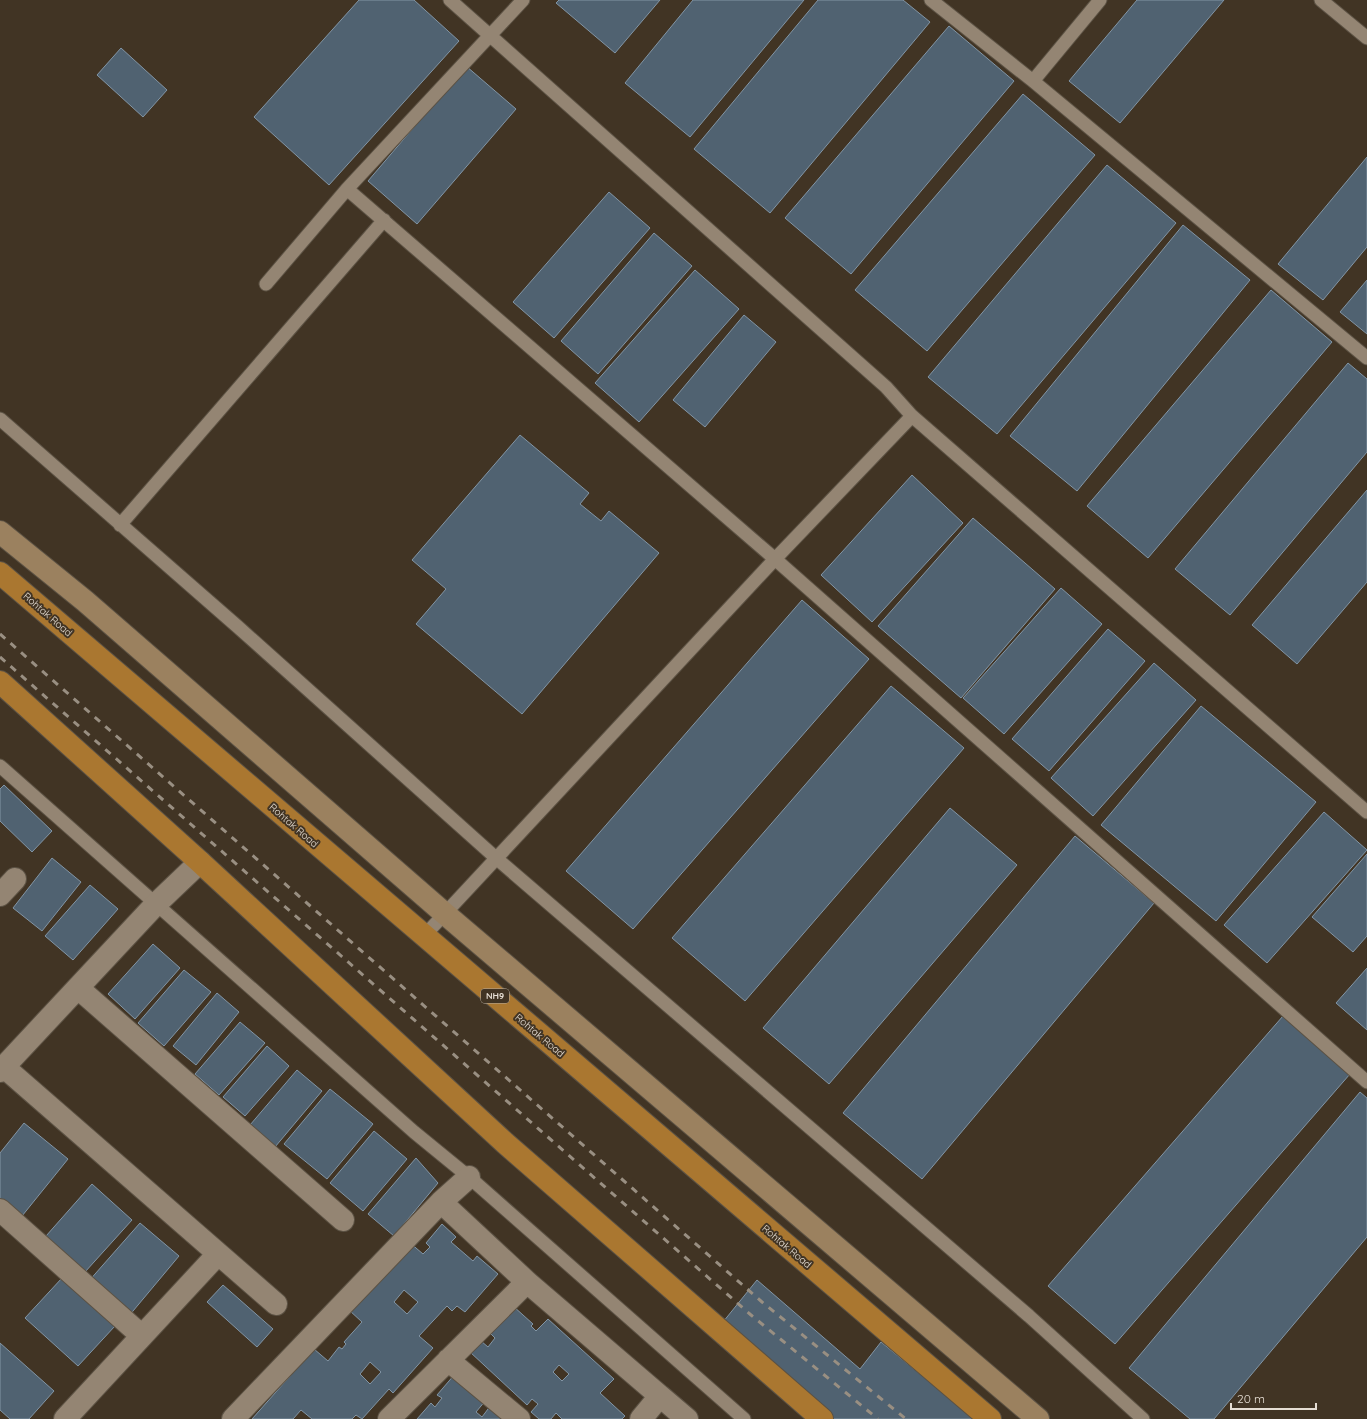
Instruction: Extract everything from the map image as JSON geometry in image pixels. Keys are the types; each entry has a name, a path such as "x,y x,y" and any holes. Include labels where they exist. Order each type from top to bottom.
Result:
{"highway":[{"name":"Rohtak Road","path":"0,573 990,1419"},
{"path":"3,690 200,862 529,1164 822,1419"}],"street":[{"path":"0,532 85,601 444,913 1038,1419"},
{"path":"200,862 156,904 2,1069 276,1304"},
{"path":"0,896 14,879"},
{"path":"78,988 344,1220"},
{"path":"232,1419 441,1202 469,1177"},
{"path":"441,1202 527,1282 687,1419"},
{"path":"0,1210 142,1336"},
{"path":"65,1419 218,1254"},
{"path":"389,1419 527,1282"},
{"path":"448,1360 519,1419"},
{"path":"641,1419 660,1396"}],"lane":[{"path":"450,0 886,387 912,416 1367,812"},
{"path":"266,284 347,189 523,0"},
{"path":"931,0 1033,81 1367,358"},
{"path":"1033,81 1100,0"},
{"path":"1321,0 1367,38"},
{"path":"347,189 775,559 1367,1082"},
{"path":"120,525 384,220"},
{"path":"424,936 775,559 912,416"},
{"path":"0,420 238,627 496,858 1029,1316 1143,1419"},
{"path":"0,766 414,1132 469,1177 744,1419"}],"building":[{"path":"359,0 414,0 459,41 329,185 254,117"},
{"path":"559,0 660,0 615,53 556,3"},
{"path":"693,0 804,0 690,137 625,83"},
{"path":"818,0 903,0 930,22 770,213 694,149"},
{"path":"1137,0 1224,0 1120,123 1069,81"},
{"path":"949,26 1014,81 851,274 785,218"},
{"path":"121,48 167,90 143,117 97,75"},
{"path":"466,66 516,109 417,224 368,181"},
{"path":"1023,94 1095,155 927,351 855,290"},
{"path":"1367,157 1367,247 1323,300 1278,264"},
{"path":"1107,165 1176,223 997,434 928,377"},
{"path":"609,192 650,228 554,338 513,302"},
{"path":"1183,225 1250,280 1077,491 1010,436"},
{"path":"654,233 692,266 598,374 561,341"},
{"path":"695,270 739,309 639,422 595,383"},
{"path":"1367,280 1367,334 1340,312"},
{"path":"1271,290 1332,342 1148,558 1087,506"},
{"path":"744,315 776,342 705,427 673,400"},
{"path":"1348,363 1367,379 1367,452 1230,615 1175,569"},
{"path":"520,435 589,493 580,504 601,521 609,511 659,553 522,714 416,624 446,589 412,560"},
{"path":"912,475 963,523 872,622 821,575"},
{"path":"1367,490 1367,582 1297,664 1252,625"},
{"path":"973,518 1055,589 961,698 878,626"},
{"path":"1061,588 1102,624 1004,734 963,698"},
{"path":"802,600 869,659 633,929 566,871"},
{"path":"1108,629 1145,661 1049,771 1012,739"},
{"path":"1154,663 1196,700 1093,816 1051,778"},
{"path":"891,686 964,748 745,1001 672,938"},
{"path":"1201,706 1316,802 1216,921 1101,825"},
{"path":"4,785 52,831 32,852 0,821 0,789"},
{"path":"950,808 1017,865 829,1084 763,1028"},
{"path":"1324,812 1367,850 1267,963 1224,925"},
{"path":"1075,836 1154,903 922,1179 843,1113"},
{"path":"1367,854 1367,936 1353,952 1312,917"},
{"path":"52,858 81,882 42,931 13,908"},
{"path":"90,885 118,909 73,960 45,936"},
{"path":"153,944 180,968 135,1019 108,994"},
{"path":"1367,968 1367,1030 1336,1003"},
{"path":"184,970 211,992 164,1046 138,1023"},
{"path":"217,993 239,1012 196,1065 173,1046"},
{"path":"1283,1016 1350,1074 1115,1344 1048,1286"},
{"path":"240,1022 265,1043 219,1095 195,1074"},
{"path":"267,1046 289,1066 245,1116 223,1097"},
{"path":"297,1070 322,1091 275,1147 250,1125"},
{"path":"330,1089 373,1124 327,1179 284,1144"},
{"path":"1360,1092 1367,1098 1367,1237 1214,1419 1190,1419 1129,1368"},
{"path":"24,1123 68,1159 22,1216 0,1199 0,1153"},
{"path":"374,1131 407,1159 363,1211 330,1183"},
{"path":"416,1158 438,1183 394,1236 368,1214"},
{"path":"92,1184 132,1220 85,1272 46,1236"},
{"path":"140,1223 179,1256 128,1317 88,1282"},
{"path":"442,1224 456,1237 451,1242 473,1261 477,1256 498,1274 465,1312 457,1306 452,1311 447,1306 419,1336 433,1348 393,1393 389,1389 362,1419 356,1415 352,1419 312,1419 301,1410 293,1419 252,1419 314,1349 328,1361 339,1347 342,1349 346,1344 344,1342 362,1322 349,1310 409,1242 423,1254 430,1247 426,1243","holes":["404,1290 418,1302 407,1314 394,1302","370,1362 381,1372 370,1384 360,1374"]},
{"path":"62,1278 115,1326 78,1366 25,1318"},
{"path":"757,1280 860,1369 881,1342 975,1419 822,1419 723,1322"},
{"path":"223,1285 273,1329 257,1347 207,1302"},
{"path":"513,1306 533,1324 531,1326 536,1331 548,1319 614,1379 600,1393 625,1416 622,1419 562,1419 556,1413 551,1419 539,1419 531,1412 538,1404 532,1399 527,1405 470,1352 481,1341 488,1347 495,1338 489,1332","holes":["559,1365 569,1374 562,1381 553,1372"]},
{"path":"0,1343 54,1391 29,1419 10,1419 0,1410"},
{"path":"455,1374 486,1400 476,1412 482,1417 491,1405 508,1419 417,1419 431,1403 435,1407 442,1398 437,1395"}],"railway":[{"path":"0,634 762,1302 906,1419"},
{"path":"0,657 751,1315 878,1419"}]}
